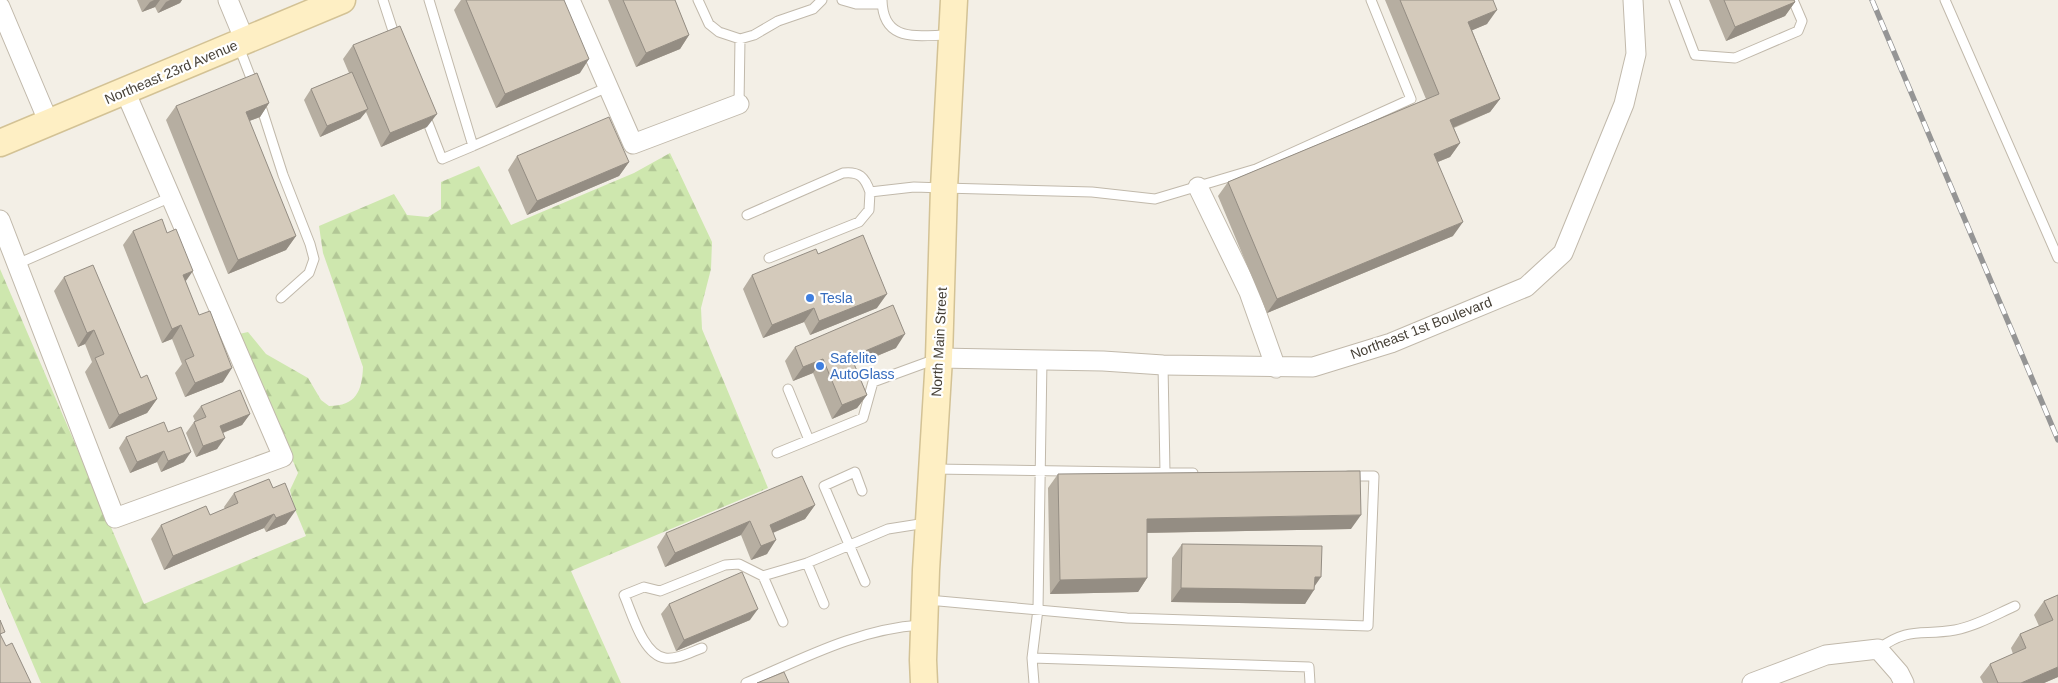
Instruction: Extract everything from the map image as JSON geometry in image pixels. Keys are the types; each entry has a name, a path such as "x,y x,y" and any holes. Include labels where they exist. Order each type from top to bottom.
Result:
{"main road":[{"name":"Northeast 23rd Avenue","path":"0,143 342,0"},
{"name":"North Main Street","path":"924,683 925,612 939,358 944,188 954,0"}],"street":[{"path":"228,0 241,43"},
{"path":"570,0 632,144 739,104"},
{"name":"Northeast 1st Boulevard","path":"939,358 1276,368 1313,367 1391,343 1526,287 1563,253 1624,104 1636,54 1633,0"},
{"path":"0,7 49,123"},
{"path":"0,220 115,518 283,457 125,91"},
{"path":"1198,187 1249,292 1276,368"},
{"path":"1759,682 1826,656 1878,649 1904,683"}],"lane":[{"path":"383,0 399,49"},
{"path":"429,0 473,146"},
{"path":"698,0 708,24 719,32 740,39 778,21 813,9 822,0"},
{"path":"842,0 856,4 882,2 888,20 901,34 952,35"},
{"path":"870,192 914,187 1092,192 1155,199 1256,169 1411,99 1371,0"},
{"path":"1674,0 1695,55 1735,58 1798,30 1802,20 1793,0"},
{"path":"1945,0 2058,258"},
{"path":"739,104 740,39"},
{"path":"241,43 283,175 314,259 308,273 281,298"},
{"path":"421,104 442,159 608,87"},
{"path":"747,215 843,173 852,172 859,174 868,184 870,210 858,222 769,258"},
{"path":"17,264 171,197"},
{"path":"777,453 862,418 873,382 939,358"},
{"path":"1034,683 1032,658 1038,609 1042,360"},
{"path":"1163,365 1165,472"},
{"path":"788,389 808,440"},
{"path":"932,469 1200,473"},
{"path":"862,491 855,472 824,486 865,582"},
{"path":"746,683 828,647 894,627 925,612 1038,609 1127,618 1368,626 1374,476 1335,476"},
{"path":"763,576 807,563 888,529 929,523"},
{"path":"807,563 824,604"},
{"path":"702,648 680,656 665,658 653,653 646,645 624,595 644,587 660,592 725,565 739,564 763,576 783,622"},
{"path":"1878,649 1903,634 1953,630 1975,625 2015,606"},
{"path":"1032,658 1309,667 1310,683"}],"green space":[{"path":"670,153 712,242 711,269 701,308 702,329 768,488 571,571 621,683 41,683 0,587 0,269 144,604 306,536 294,507 290,490 298,473 239,334 248,332 266,354 308,378 321,400 329,406 346,403 356,396 361,383 363,367 323,253 319,226 394,194 407,215 428,217 441,209 441,182 479,166 511,225 634,173"}],"building":[{"path":"466,0 564,0 589,59 505,94"},
{"path":"623,0 675,0 689,35 646,53"},
{"path":"1400,0 1493,0 1497,10 1468,22 1500,99 1450,120 1460,143 1434,154 1463,222 1277,299 1228,182 1439,94"},
{"path":"1724,0 1794,0 1795,2 1735,27"},
{"path":"400,26 437,114 390,133 353,45"},
{"path":"352,72 368,109 327,126 311,89"},
{"path":"257,73 269,103 246,112 296,236 238,260 176,106"},
{"path":"609,117 629,162 537,201 517,156"},
{"path":"162,219 167,233 176,229 193,271 183,275 199,315 210,311 232,368 195,383 185,360 194,356 181,325 172,329 133,231"},
{"name":"Tesla","path":"863,235 887,294 819,321 814,308 772,325 752,275 816,249 818,254"},
{"path":"93,265 141,378 147,375 157,399 119,415 95,358 104,354 94,330 87,333 64,277"},
{"path":"893,305 905,334 851,357 867,395 842,405 823,359 803,367 795,347"},
{"path":"240,390 250,414 220,426 225,438 203,446 194,422 206,417 201,406"},
{"path":"164,422 168,432 181,427 191,452 168,461 164,451 137,462 126,437"},
{"path":"1360,471 1361,515 1147,519 1147,578 1060,580 1058,474"},
{"path":"802,476 815,505 770,525 776,540 761,546 750,521 675,553 666,533"},
{"path":"269,479 273,488 285,483 296,510 276,518 274,514 173,556 161,525 206,506 210,515 238,503 234,493"},
{"path":"1182,544 1322,546 1321,577 1315,577 1314,590 1181,588"},
{"path":"742,572 758,609 684,640 669,604"},
{"path":"2058,595 2058,667 2021,683 1998,683 1990,664 2026,648 2020,634 2053,620 2044,601"},
{"path":"0,620 5,632 0,634"},
{"path":"0,634 6,646 12,643 31,683 0,683"},
{"path":"784,672 789,683 757,683"}],"railway":[{"path":"1872,0 2058,440"}],"place":[{"name":"Tesla","path":"810,298"},
{"name":"Safelite AutoGlass","path":"820,366"}]}
